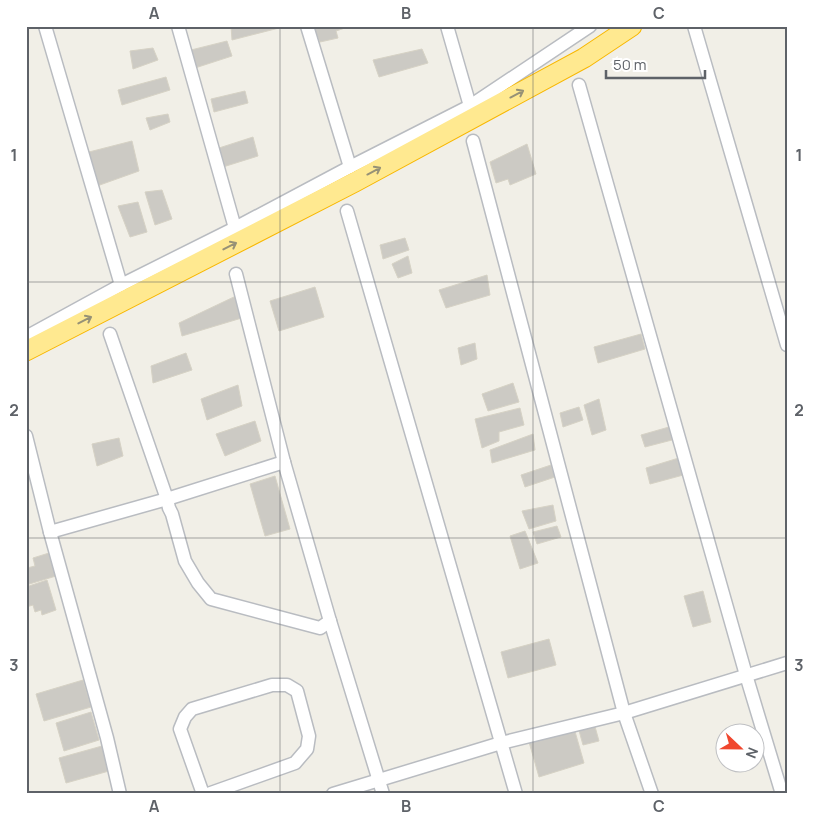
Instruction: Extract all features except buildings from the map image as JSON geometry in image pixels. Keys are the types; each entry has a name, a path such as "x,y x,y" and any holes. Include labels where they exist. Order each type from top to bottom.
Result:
{"highway":[{"path":"26,351 372,172 584,58 632,26"}],"street":[{"path":"45,26 121,285"},
{"path":"178,26 235,228"},
{"path":"307,26 350,167"},
{"path":"447,26 470,106"},
{"path":"26,337 121,285 470,106 575,31 590,26"},
{"path":"694,26 787,345"},
{"path":"579,85 746,674 782,794"},
{"path":"473,141 624,713 652,794"},
{"path":"347,211 516,794"},
{"path":"236,274 284,462 383,794"},
{"path":"110,334 167,499 185,561 198,583 211,599 320,628 330,621"},
{"path":"26,436 50,532 107,738 120,794"},
{"path":"50,532 167,499 284,462"},
{"path":"333,794 502,743 624,713 746,674 787,663"},
{"path":"203,794 180,728 185,717 192,709 272,685 287,685 297,691 309,736 307,749 294,763 208,794"}]}
